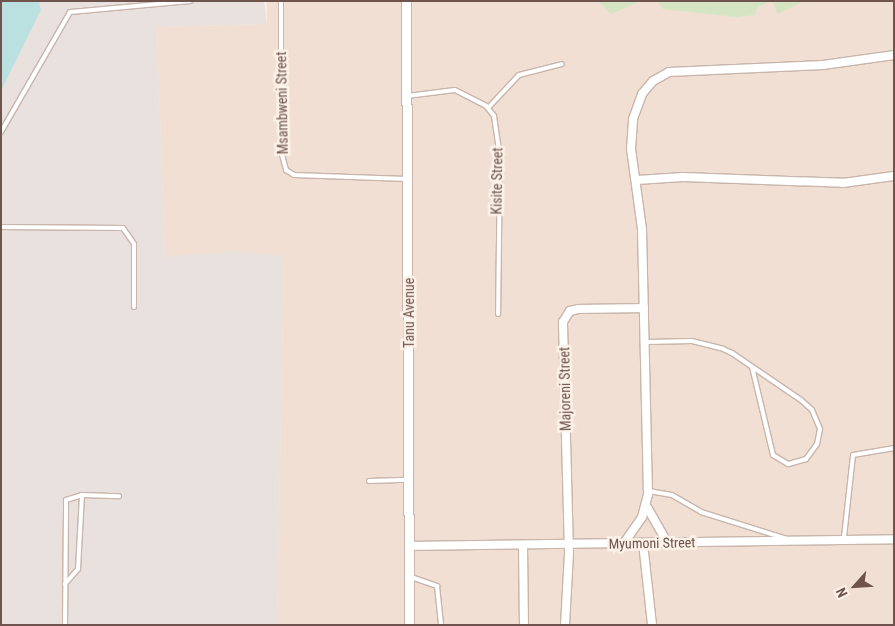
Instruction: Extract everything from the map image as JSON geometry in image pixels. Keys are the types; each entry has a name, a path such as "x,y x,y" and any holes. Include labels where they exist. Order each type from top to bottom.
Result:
{"street":[{"name":"Tanu Avenue","path":"406,1 406,96 409,180 409,625"},
{"path":"624,543 647,507 648,491 646,342 637,180 631,157 634,111 642,94 662,75 823,65 894,55"},
{"path":"637,180 684,177 842,183 894,176"},
{"name":"Majoreni Street","path":"565,625 569,543 564,319 570,311 585,308 644,308"},
{"path":"647,507 668,542"},
{"name":"Myumoni Street","path":"410,546 643,543 844,537 894,539"},
{"path":"643,543 652,625"},
{"path":"523,545 524,625"}],"lane":[{"path":"114,1 115,7"},
{"path":"1,132 70,12 191,1"},
{"name":"Msambweni Street","path":"281,1 281,151 286,170 311,177 409,180"},
{"path":"406,96 455,90 488,108 519,75 562,64"},
{"name":"Kisite Street","path":"488,108 500,158 498,314"},
{"path":"1,227 123,228 132,238 136,254 134,306"},
{"path":"646,342 713,345 752,367 806,404 817,418 820,437 806,459 788,464 773,455 752,367"},
{"path":"844,537 853,456 866,450 894,448"},
{"path":"369,481 409,480"},
{"path":"648,491 672,495 701,512 787,539"},
{"path":"64,625 65,504 69,497 82,495 119,496"},
{"path":"64,585 78,569 82,495"},
{"path":"410,577 438,586 441,625"}],"shaded area":[{"path":"39,1 264,1 267,24 157,27 165,257 234,251 284,256 277,625 1,625 1,91 41,10"},
{"path":"267,1 894,1 894,625 277,625 284,256 165,257 157,27 267,24"}],"green space":[{"path":"598,1 641,1 611,14"},
{"path":"657,1 771,1 758,7 755,15 736,17 663,9"},
{"path":"772,1 804,1 778,14"}],"water":[{"path":"1,1 39,1 41,10 1,91"}]}
